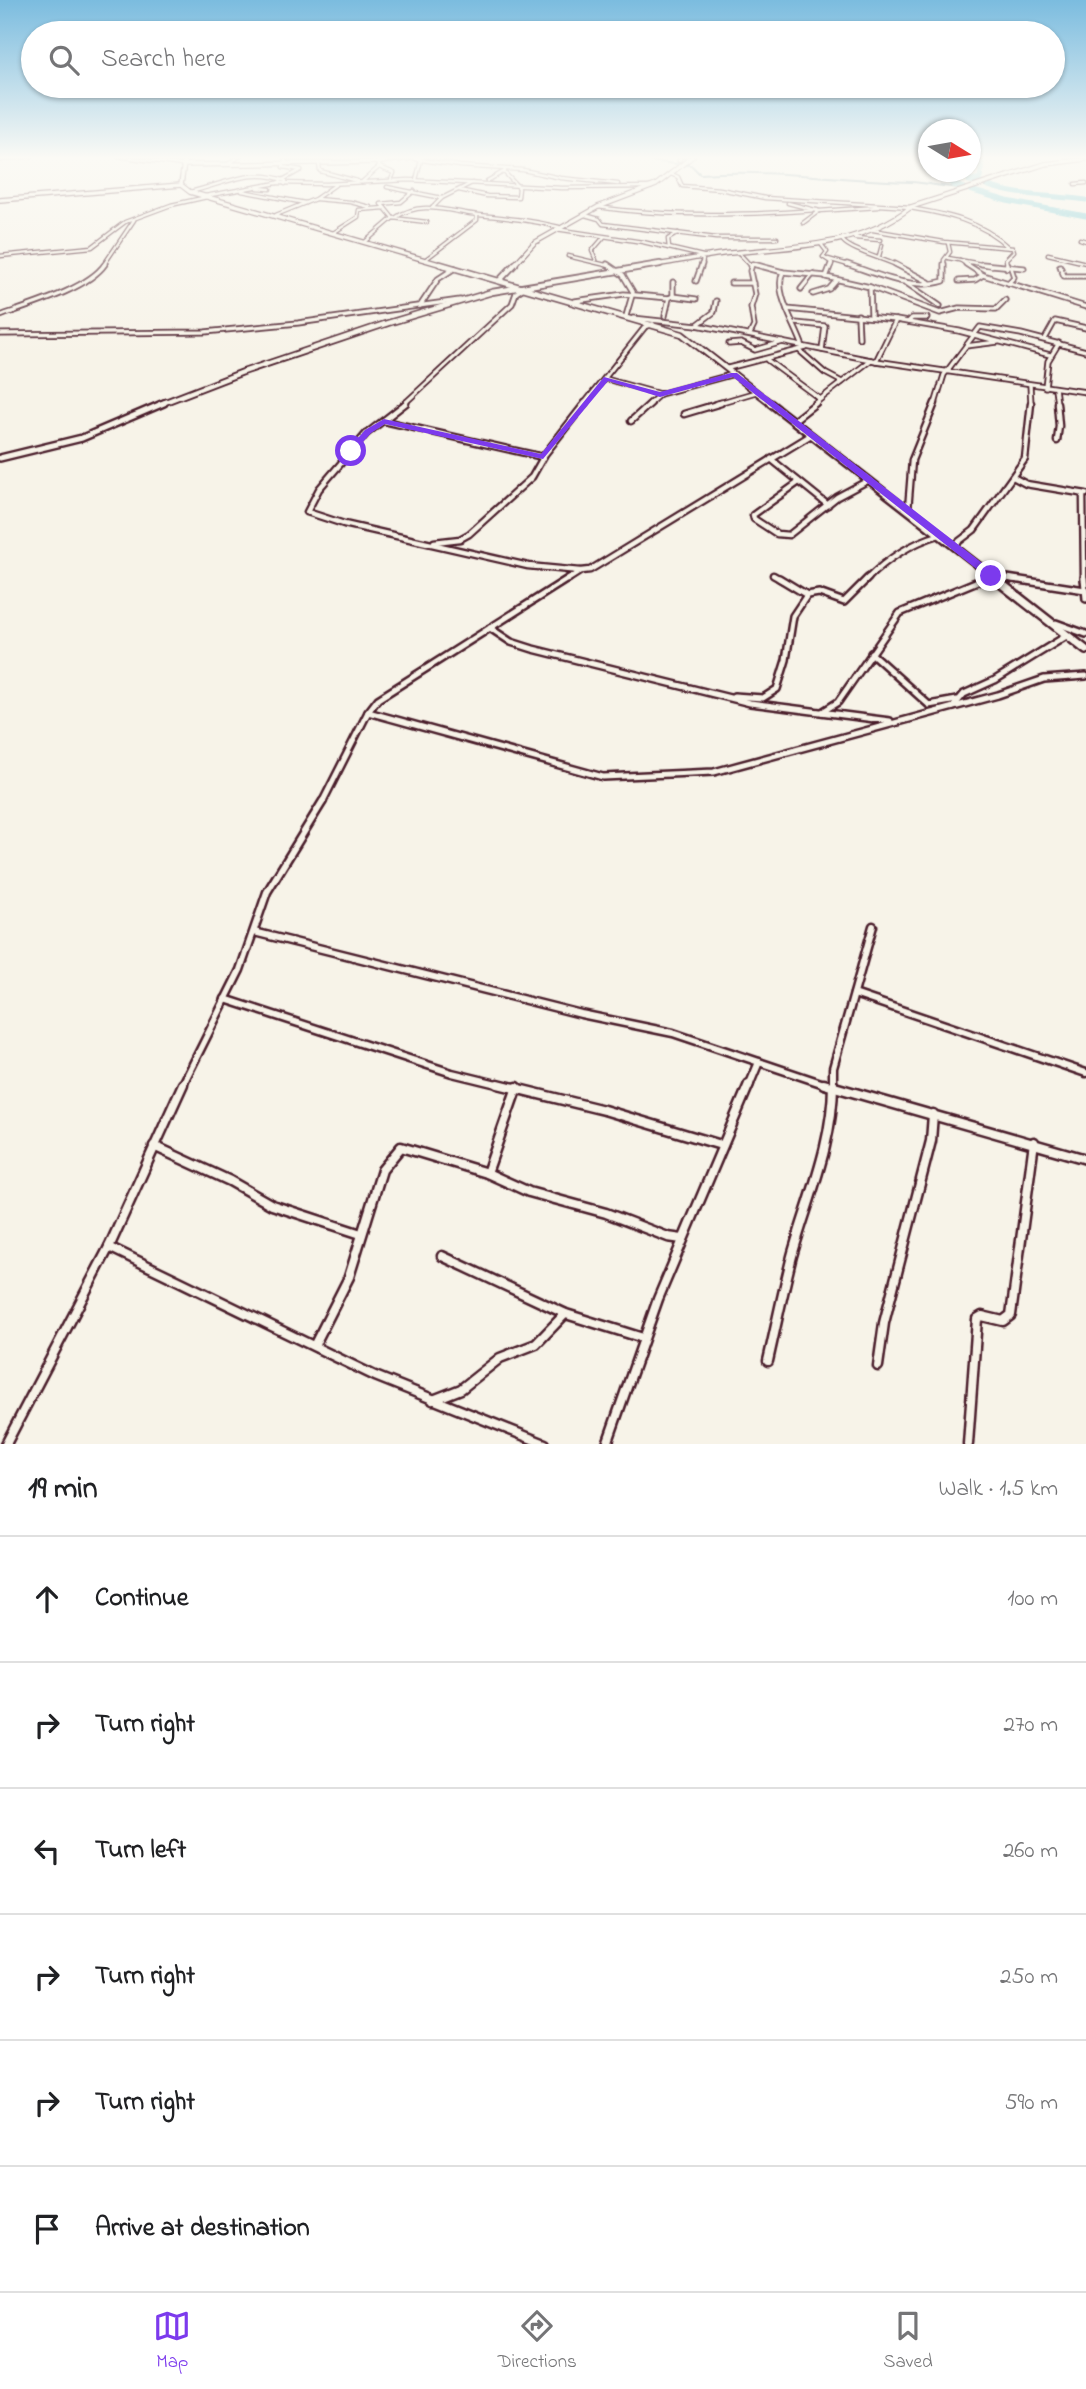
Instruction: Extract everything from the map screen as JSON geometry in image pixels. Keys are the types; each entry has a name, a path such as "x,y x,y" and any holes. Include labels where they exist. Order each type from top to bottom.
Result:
{"street":[{"path":"0,257 92,247 123,223"},
{"path":"0,316 54,296 98,274 132,223"},
{"path":"303,223 646,322 680,322 751,334 803,349 1086,392"},
{"path":"333,233 348,223"},
{"path":"365,242 387,223"},
{"path":"426,259 473,223"},
{"path":"540,223 707,257"},
{"path":"492,292 531,245 567,223"},
{"path":"603,223 716,238 777,238"},
{"path":"0,458 82,438 175,398 243,373 354,334 492,292 738,252 843,242 888,223"},
{"path":"969,223 992,232 1008,247"},
{"path":"873,230 948,243 1015,249 1006,259 1014,278 1008,283"},
{"path":"669,248 668,239 681,232"},
{"path":"596,260 592,251 604,237"},
{"path":"855,238 880,240"},
{"path":"855,238 863,251"},
{"path":"1080,239 1086,241"},
{"path":"843,242 847,246 879,256 932,283"},
{"path":"821,244 827,252 823,257 828,259 905,282 932,283 944,281 944,260 948,258 950,248 948,243"},
{"path":"879,256 882,245"},
{"path":"738,252 752,264 783,272 826,276 852,285 870,287 940,313 959,308 996,309 1005,300"},
{"path":"1048,254 1086,263"},
{"path":"568,256 596,260 621,271 630,284 632,295 626,316"},
{"path":"696,281 703,260 699,258"},
{"path":"948,258 1024,268"},
{"path":"826,276 832,263 828,259"},
{"path":"960,260 983,275 1086,307"},
{"path":"751,334 754,326 751,307 755,294 752,264"},
{"path":"1060,266 1065,277 1086,276"},
{"path":"419,307 438,279 454,268"},
{"path":"783,272 778,280 778,289 796,323 803,349 825,373 842,382"},
{"path":"801,289 813,274"},
{"path":"959,281 975,280 983,275"},
{"path":"813,294 829,289 837,280"},
{"path":"427,542 460,539 469,534 532,477 543,457 645,327 665,316 673,282"},
{"path":"905,282 940,306"},
{"path":"731,283 753,283"},
{"path":"525,287 516,293 512,304 483,332 366,434 318,489 307,512 542,569 590,570 811,435"},
{"path":"870,287 871,315"},
{"path":"575,301 613,294 696,299"},
{"path":"0,334 205,331 298,323 465,300"},
{"path":"697,325 714,312 716,301"},
{"path":"787,309 871,315 974,335 1050,355"},
{"path":"858,315 859,338"},
{"path":"665,316 680,322"},
{"path":"633,318 654,322 682,334 1086,650"},
{"path":"908,322 912,318 927,318"},
{"path":"793,421 882,354 887,335 896,320"},
{"path":"1045,340 1055,321 1086,328"},
{"path":"796,323 825,326 822,351"},
{"path":"908,510 912,460 928,428 945,372 980,327 1086,350"},
{"path":"729,344 741,343 753,350 783,342"},
{"path":"966,346 1004,342"},
{"path":"1045,387 1048,361 1059,343"},
{"path":"728,368 803,349"},
{"path":"1037,352 1048,361"},
{"path":"767,359 820,399"},
{"path":"631,421 660,394 734,374"},
{"path":"606,379 660,394"},
{"path":"953,546 974,530 1025,459 1031,409 1030,385"},
{"path":"1055,388 1059,426 1057,441"},
{"path":"684,414 756,392"},
{"path":"384,421 543,457"},
{"path":"771,459 828,505"},
{"path":"1013,477 1026,484 1085,494 1086,598"},
{"path":"799,482 752,515 754,519 777,534 789,535 837,497 869,480"},
{"path":"773,575 807,594 819,593 844,602 884,562 924,539 939,535"},
{"path":"6,1444 109,1247 225,999 254,932 267,892 319,809 368,712 378,699 581,571"},
{"path":"822,712 838,702 896,616 991,576 1085,590"},
{"path":"710,693 763,698 777,689 786,660 793,617 807,594"},
{"path":"1050,621 1086,634"},
{"path":"490,628 511,642 533,649 750,703 895,722"},
{"path":"871,653 929,705 957,700 1068,635"},
{"path":"368,712 603,778 714,772 953,707 1044,679 1086,676"},
{"path":"953,707 957,700"},
{"path":"768,1361 792,1257 829,1136 833,1112 833,1068 873,926"},
{"path":"254,932 581,1014 673,1034 833,1087 1034,1142 1086,1159"},
{"path":"854,994 1086,1073"},
{"path":"225,999 453,1073 652,1123 721,1145"},
{"path":"607,1444 643,1338 682,1239 759,1062"},
{"path":"487,1173 517,1087"},
{"path":"878,1366 884,1323 932,1141 933,1114"},
{"path":"968,1444 977,1319 982,1316 1003,1321 1011,1315 1034,1142"},
{"path":"154,1146 230,1181 272,1205 361,1234"},
{"path":"314,1346 348,1281 373,1194 392,1153 401,1147 487,1173 529,1192 606,1213 668,1237 682,1239"},
{"path":"109,1247 432,1400 545,1444"},
{"path":"442,1256 565,1314 606,1329 643,1338"},
{"path":"432,1400 461,1390 500,1358 536,1344 565,1314"}],"route":[{"path":"351,451 368,432 384,421 543,457 606,379 660,394 734,374 991,576"}]}
